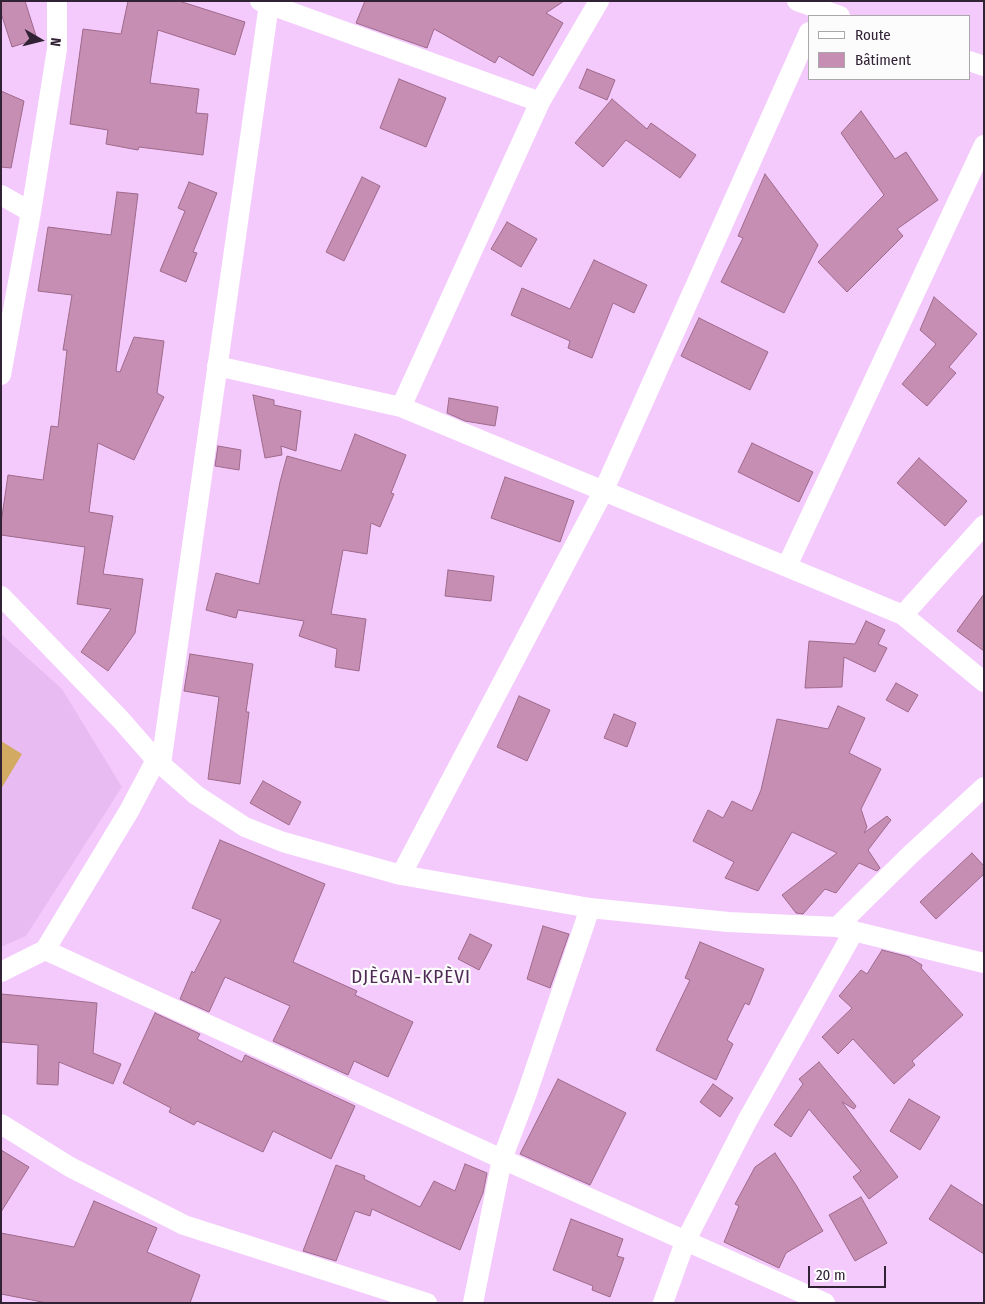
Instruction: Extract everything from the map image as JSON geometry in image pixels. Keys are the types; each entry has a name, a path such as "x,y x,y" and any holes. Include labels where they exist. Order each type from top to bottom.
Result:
{"street":[{"path":"1,376 31,212 57,50 57,1"},
{"path":"402,407 540,102 599,1"},
{"path":"797,1 818,13 833,15"},
{"path":"1,972 45,950 158,762 217,366 264,3 540,102"},
{"path":"401,875 603,492 808,34"},
{"path":"970,61 984,66"},
{"path":"787,566 984,145"},
{"path":"1,195 31,212"},
{"path":"217,366 402,407 903,615 984,682"},
{"path":"903,615 984,525"},
{"path":"1,596 121,720 158,762 196,795 246,826 282,842 401,875 590,908 728,922 846,929 984,963"},
{"path":"663,1303 686,1242 846,929 910,855 984,786"},
{"path":"473,1303 502,1160 526,1096 590,908"},
{"path":"45,950 502,1160 825,1303"},
{"path":"1,1124 70,1167 184,1225 427,1303"}],"shaded area":[{"path":"1,634 62,689 122,787 26,936 1,947"},
{"path":"1,741 22,754 1,789"}],"building":[{"path":"1,1 25,1 37,39 12,47 1,13"},
{"path":"128,1 179,1 245,22 235,55 158,30 150,83 199,89 196,113 208,114 203,155 139,147 138,150 106,144 108,130 70,124 83,29 121,34"},
{"path":"365,1 564,1 546,13 563,23 533,76 499,56 495,63 434,29 427,48 356,23"},
{"path":"587,69 615,80 607,100 579,88"},
{"path":"399,79 446,98 426,147 380,128"},
{"path":"1,91 24,101 11,168 1,167"},
{"path":"612,99 647,129 651,123 696,155 680,178 626,140 603,167 575,143"},
{"path":"861,111 895,159 906,152 938,200 897,229 903,236 847,292 818,262 884,195 841,133"},
{"path":"765,174 818,245 784,313 721,282 743,238 738,236"},
{"path":"362,177 380,186 344,261 326,252"},
{"path":"189,182 217,193 193,252 197,253 186,282 160,271 185,211 178,208"},
{"path":"117,192 138,194 116,371 120,372 134,337 164,341 157,393 164,397 134,460 98,443 89,512 113,516 103,574 143,579 135,633 108,671 81,652 111,609 77,604 85,547 1,535 1,523 8,475 43,480 51,426 58,427 67,350 63,350 72,295 38,291 48,227 111,235"},
{"path":"507,222 537,239 521,267 491,249"},
{"path":"594,260 647,285 634,313 613,303 592,358 568,348 570,341 511,315 522,288 570,309"},
{"path":"934,297 977,334 949,367 956,373 927,406 902,384 936,344 920,330"},
{"path":"699,318 768,352 750,390 681,356"},
{"path":"253,395 274,400 274,405 301,411 296,451 281,446 282,455 265,458"},
{"path":"449,398 498,407 495,426 465,421 447,413"},
{"path":"355,434 406,455 391,493 394,494 380,527 371,523 367,554 343,550 331,614 366,619 359,671 335,667 337,649 299,636 304,621 238,610 236,618 206,610 216,573 259,584 287,456 341,471"},
{"path":"752,443 813,472 799,502 738,472"},
{"path":"218,446 241,450 239,470 215,466"},
{"path":"919,458 967,501 945,526 897,483"},
{"path":"505,477 574,501 560,542 491,518"},
{"path":"448,570 494,576 491,601 445,596"},
{"path":"984,594 984,651 957,631"},
{"path":"866,621 885,630 878,644 887,648 875,672 844,657 842,687 805,688 809,641 855,644"},
{"path":"190,654 253,664 246,712 249,712 240,784 208,779 219,697 184,691"},
{"path":"896,683 918,695 908,712 886,700"},
{"path":"519,696 550,710 527,761 497,747"},
{"path":"838,706 865,718 849,753 881,769 861,809 867,827 864,833 887,816 891,820 868,850 880,868 877,871 859,863 836,893 825,889 803,914 796,913 782,895 837,853 792,832 758,891 725,878 734,862 693,841 708,810 723,818 732,801 752,811 761,790 777,719 828,729"},
{"path":"614,714 636,723 627,747 604,738"},
{"path":"263,781 301,802 289,825 250,803"},
{"path":"220,840 325,884 293,962 357,991 355,995 413,1022 388,1077 354,1061 348,1075 273,1041 290,1006 225,977 209,1012 180,999 192,971 194,973 221,920 192,908"},
{"path":"972,853 984,866 984,874 936,919 920,902"},
{"path":"543,926 569,934 550,988 527,979"},
{"path":"470,934 492,945 479,970 458,959"},
{"path":"700,942 764,969 749,1005 745,1003 727,1040 733,1044 716,1080 656,1050 690,980 685,978"},
{"path":"882,950 909,957 922,965 921,968 963,1015 912,1061 915,1065 894,1084 853,1039 838,1054 822,1037 852,1008 839,996 861,970 867,974"},
{"path":"1,994 97,1003 93,1053 121,1064 113,1084 59,1062 58,1085 37,1084 38,1045 1,1042"},
{"path":"155,1013 200,1034 197,1039 242,1062 245,1055 355,1106 331,1159 273,1131 263,1152 197,1121 194,1125 169,1112 171,1108 123,1083"},
{"path":"819,1062 856,1106 854,1109 842,1102 898,1177 869,1199 853,1177 861,1171 809,1109 791,1137 774,1125 803,1084 799,1079"},
{"path":"558,1079 626,1113 590,1185 520,1154"},
{"path":"713,1084 733,1098 720,1117 700,1102"},
{"path":"909,1099 940,1117 920,1150 890,1131"},
{"path":"1,1150 29,1167 1,1212"},
{"path":"775,1153 823,1231 786,1253 779,1268 724,1242 739,1206 735,1204 755,1167"},
{"path":"465,1164 487,1173 483,1193 460,1250 372,1209 370,1216 355,1211 336,1261 303,1251 336,1165 365,1176 364,1179 420,1207 434,1181 455,1191"},
{"path":"951,1185 984,1206 984,1254 929,1219"},
{"path":"861,1197 887,1243 855,1261 829,1215"},
{"path":"94,1201 157,1228 147,1252 200,1275 190,1303 47,1303 1,1294 1,1233 74,1247"},
{"path":"571,1219 623,1239 617,1256 624,1258 610,1297 592,1290 593,1286 553,1270"}],"district":[{"name":"DJÈGAN-KPÈVI","path":"411,978"}]}
